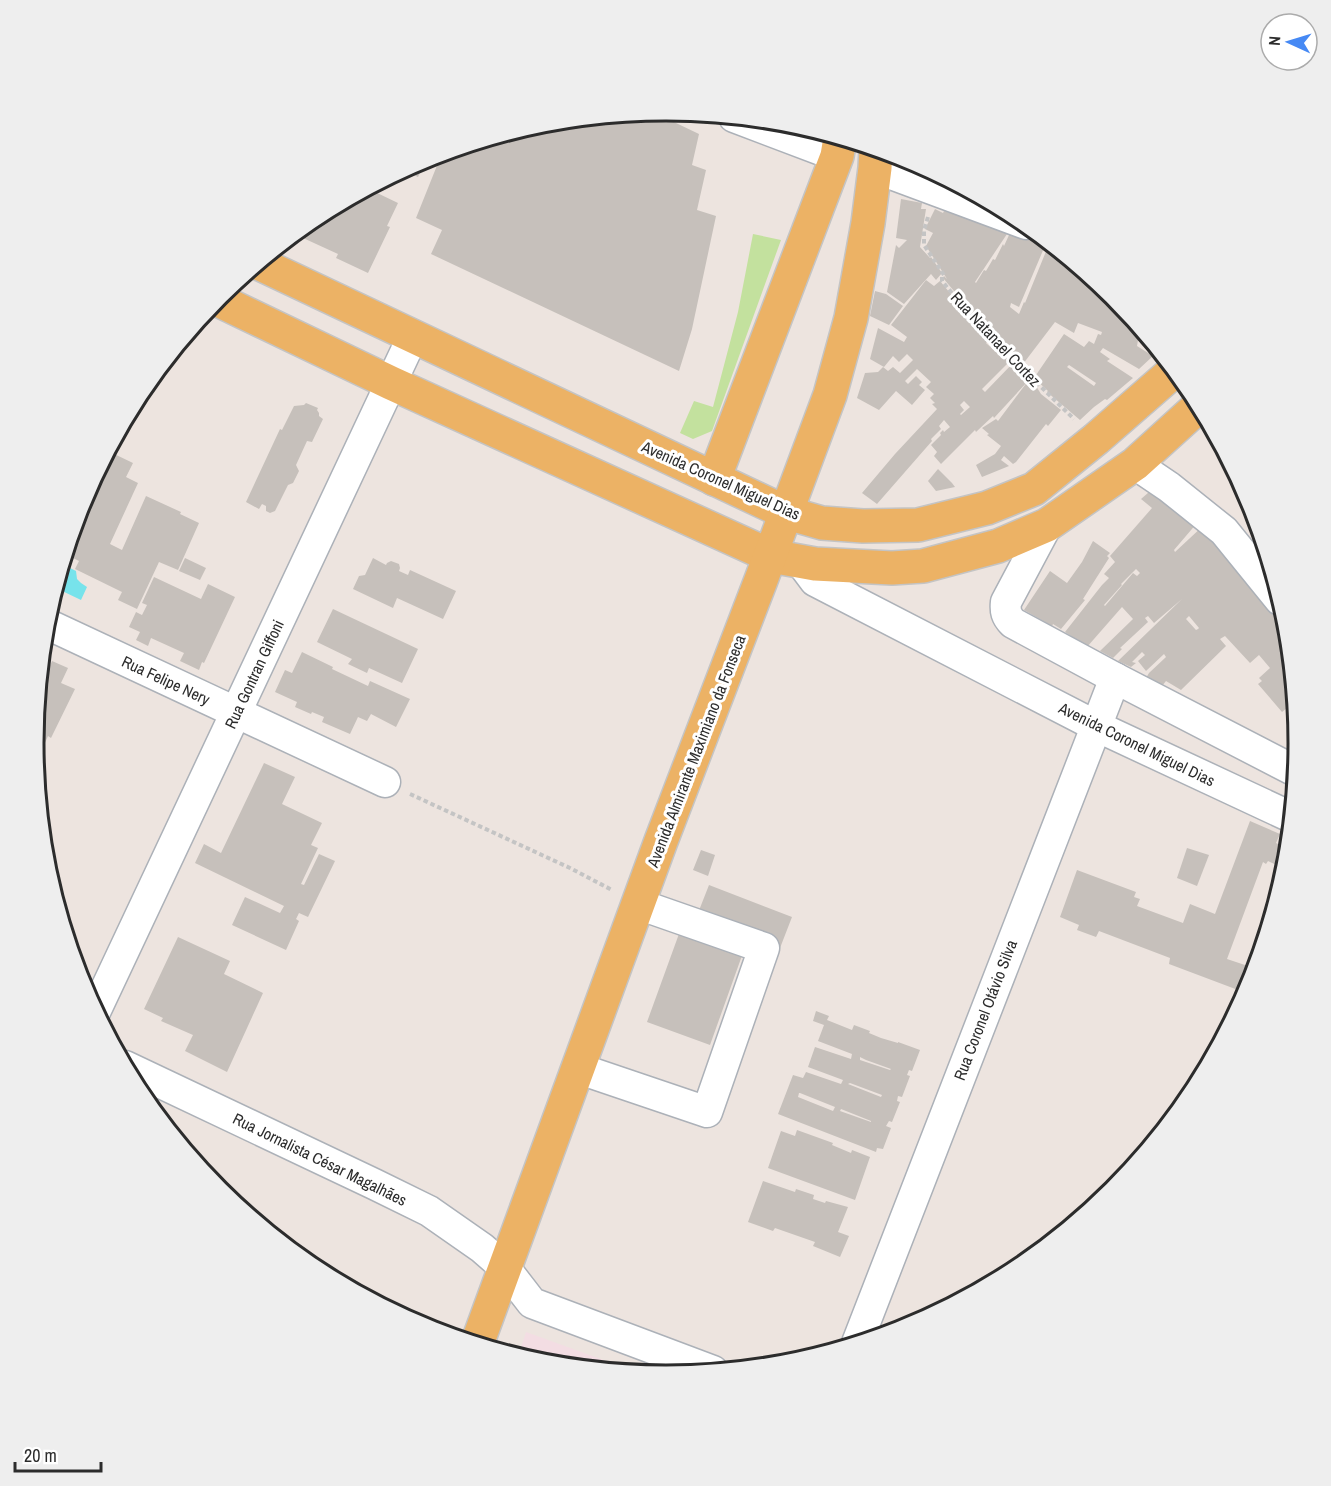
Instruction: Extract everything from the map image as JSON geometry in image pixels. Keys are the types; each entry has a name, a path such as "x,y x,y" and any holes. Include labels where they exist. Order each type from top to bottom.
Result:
{"main road":[{"path":"714,479 838,147"},
{"name":"Avenida Almirante Maximiano da Fonseca","path":"480,1336 661,841 785,559 787,513 830,395 851,318 868,223 875,159"},
{"name":"Avenida Coronel Miguel Dias","path":"266,267 787,513 822,523 863,526 918,525 987,508 1034,489 1168,376"},
{"name":"Avenida Coronel Miguel Dias","path":"225,304 391,383 785,559 815,564 892,568 923,566 998,546 1047,525 1136,464 1192,412"}],"street":[{"path":"799,136 838,147"},
{"path":"875,159 935,190 983,208"},
{"name":"Rua Gontran Giffoni","path":"100,1001 413,336"},
{"path":"1136,464 1224,531 1266,583"},
{"name":"Avenida Coronel Miguel Dias","path":"1047,525 1006,602 1005,611 1008,618 1013,623 1115,678 1287,767"},
{"name":"Avenida Coronel Miguel Dias","path":"785,559 815,581 1095,726 1283,813"},
{"name":"Rua Felipe Nery","path":"54,627 385,782"},
{"name":"Rua Coronel Otávio Silva","path":"861,1333 1115,678"},
{"path":"577,1068 707,1112 764,948 638,904"},
{"name":"Rua Jornalista César Magalhães","path":"138,1072 429,1211 482,1248 505,1268 532,1303 695,1364"}],"path":[{"name":"Rua Natanael Cortez","path":"935,190 923,238 924,245 944,275 942,281 997,344 1096,439"},
{"path":"385,782 570,868 638,904"}],"shaded area":[{"path":"526,1332 610,1363 584,1360 521,1348"}],"green space":[{"path":"753,234 781,240 712,431 693,439 680,433 694,401 713,407 738,312"}],"water":[{"path":"69,568 76,571 77,579 87,587 81,600 63,591"}],"building":[{"path":"672,121 699,134 692,165 706,170 697,210 716,216 692,329 679,371 431,254 442,230 416,218 438,164 505,142 584,126 625,122"},
{"path":"376,193 398,203 387,226 390,227 368,273 336,258 338,254 303,238"},
{"path":"901,199 922,203 921,209 926,209 920,247 931,257 942,273 936,280 931,274 904,304 887,292 896,245 899,248 907,240 896,238"},
{"path":"935,209 959,216 961,212 1018,231 1043,250 1019,307 1011,303 1010,307 1019,314 1046,252 1076,275 1105,303 1137,338 1137,346 1153,356 1139,369 1103,348 1100,352 1110,359 1107,361 1133,378 1080,420 1034,378 1064,334 1084,347 1089,341 1094,344 1098,334 1101,335 1102,332 1078,323 1074,333 1055,322 1023,364 1016,355 999,344 1001,342 990,334 957,299 959,297 943,278 944,276 947,279 926,246 933,233 925,229","holes":["1007,234 1009,235 995,260 993,259 976,283","1069,365 1096,383 1094,386 1067,367"]},
{"path":"926,280 934,286 940,281 989,340 986,343 996,352 999,349 1012,359 982,389 985,392 1013,363 1029,380 1031,378 1041,394 1061,410 1048,426 1046,424 1016,462 1013,464 1004,456 1001,460 1009,466 982,477 976,465 995,454 1001,446 982,428 996,419 998,421 1028,381 994,418 993,416 976,432 975,430 941,464 934,456 937,452 931,445 943,430 944,432 950,427 944,420 939,426 941,429 931,439 932,441 877,504 862,493 937,409 930,398 934,394 926,387 931,382 917,369 905,381 908,384 916,376 922,382 919,385 925,390 912,405 896,391 879,410 857,398 865,373 878,372 883,367 888,371 893,367 900,373 913,360 907,354 899,362 893,356 884,367 870,359 878,328 904,342 907,337 891,325","holes":["964,401 970,407 961,415 960,414 964,410 960,405"]},
{"path":"875,291 886,294 903,306 889,325 870,316"},
{"path":"306,403 318,408 319,416 323,419 312,442 307,441 296,465 299,471 293,483 288,485 275,511 270,513 266,511 266,506 262,504 259,509 246,502 280,429 282,430 294,406"},
{"path":"115,454 133,463 126,477 138,483 110,544 122,550 146,496 199,523 178,570 159,562 137,609 118,600 122,592 75,569 79,561 72,558 77,543 91,505"},
{"path":"938,469 955,487 936,491 928,481"},
{"path":"1156,486 1203,516 1174,550 1175,552 1204,525 1271,600 1282,662 1286,708 1282,712 1258,684 1262,681 1259,678 1270,668 1259,655 1250,663 1225,636 1220,639 1226,646 1181,690 1166,681 1162,686 1146,678 1166,657 1164,654 1146,671 1138,661 1145,655 1142,652 1132,662 1136,663 1131,667 1118,661 1182,599 1154,623 1148,616 1145,618 1148,622 1120,648 1122,649 1113,658 1100,651 1133,619 1122,607 1087,647 1065,632 1109,578 1104,574 1115,562 1110,556 1152,508 1141,499","holes":["1136,569 1140,573 1137,576 1133,573 1104,605","1189,616 1199,628 1196,630 1186,619"]},
{"path":"1093,541 1110,553 1107,556 1109,558 1083,599 1085,600 1061,629 1024,610 1050,571 1067,583"},
{"path":"185,558 206,568 200,580 179,571"},
{"path":"373,558 386,565 391,561 399,564 399,571 408,575 410,570 456,591 443,619 397,598 393,608 353,589 359,576 365,575"},
{"path":"154,577 201,599 208,584 235,597 199,670 180,661 184,653 151,638 148,646 136,640 140,632 129,627 136,612 142,615 147,605 142,603"},
{"path":"333,609 418,649 402,683 369,668 367,673 348,664 352,659 317,642"},
{"path":"302,652 368,686 370,681 410,699 396,727 371,714 367,721 358,717 350,734 322,722 324,717 295,707 297,702 275,692 285,670 292,673"},
{"path":"52,661 68,668 61,683 75,689 51,738 48,736 44,745 45,702 48,670"},
{"path":"264,763 295,777 282,804 322,823 311,845 318,848 301,884 304,885 319,854 335,861 308,917 299,913 296,919 299,921 286,950 232,925 245,897 280,913 284,906 195,863 204,844 221,853"},
{"path":"1250,821 1280,834 1276,843 1279,844 1276,865 1268,861 1266,864 1263,862 1227,959 1246,965 1236,989 1169,964 1170,958 1099,931 1096,937 1077,930 1079,925 1060,917 1077,870 1136,892 1134,897 1140,899 1137,906 1183,923 1190,904 1215,914"},
{"path":"1187,848 1209,855 1197,886 1177,878"},
{"path":"701,850 715,855 708,876 693,870"},
{"path":"709,885 792,917 780,948 749,936 710,1045 647,1022 688,909 698,913"},
{"path":"178,937 230,961 224,974 263,993 227,1072 185,1051 193,1035 161,1021 163,1018 144,1009"},
{"path":"816,1011 829,1016 827,1020 852,1030 854,1025 881,1038 920,1050 912,1071 909,1070 907,1075 910,1076 902,1097 898,1096 897,1101 900,1102 892,1122 889,1121 886,1126 891,1128 883,1149 877,1148 876,1152 778,1114 793,1075 803,1078 806,1072 841,1084 843,1080 808,1067 815,1047 851,1059 852,1054 818,1041 824,1025 813,1021","holes":["860,1057 891,1069 890,1070 860,1060","850,1083 882,1095 881,1097 848,1084","800,1093 835,1107 833,1111 798,1097","841,1109 871,1122 840,1111"]},
{"path":"797,1130 833,1143 832,1145 851,1153 852,1150 870,1157 855,1200 768,1168 781,1131 795,1136"},
{"path":"763,1181 795,1192 796,1189 814,1195 813,1199 825,1203 826,1201 848,1207 838,1232 849,1236 840,1257 813,1246 815,1242 775,1228 773,1231 748,1222"}]}
